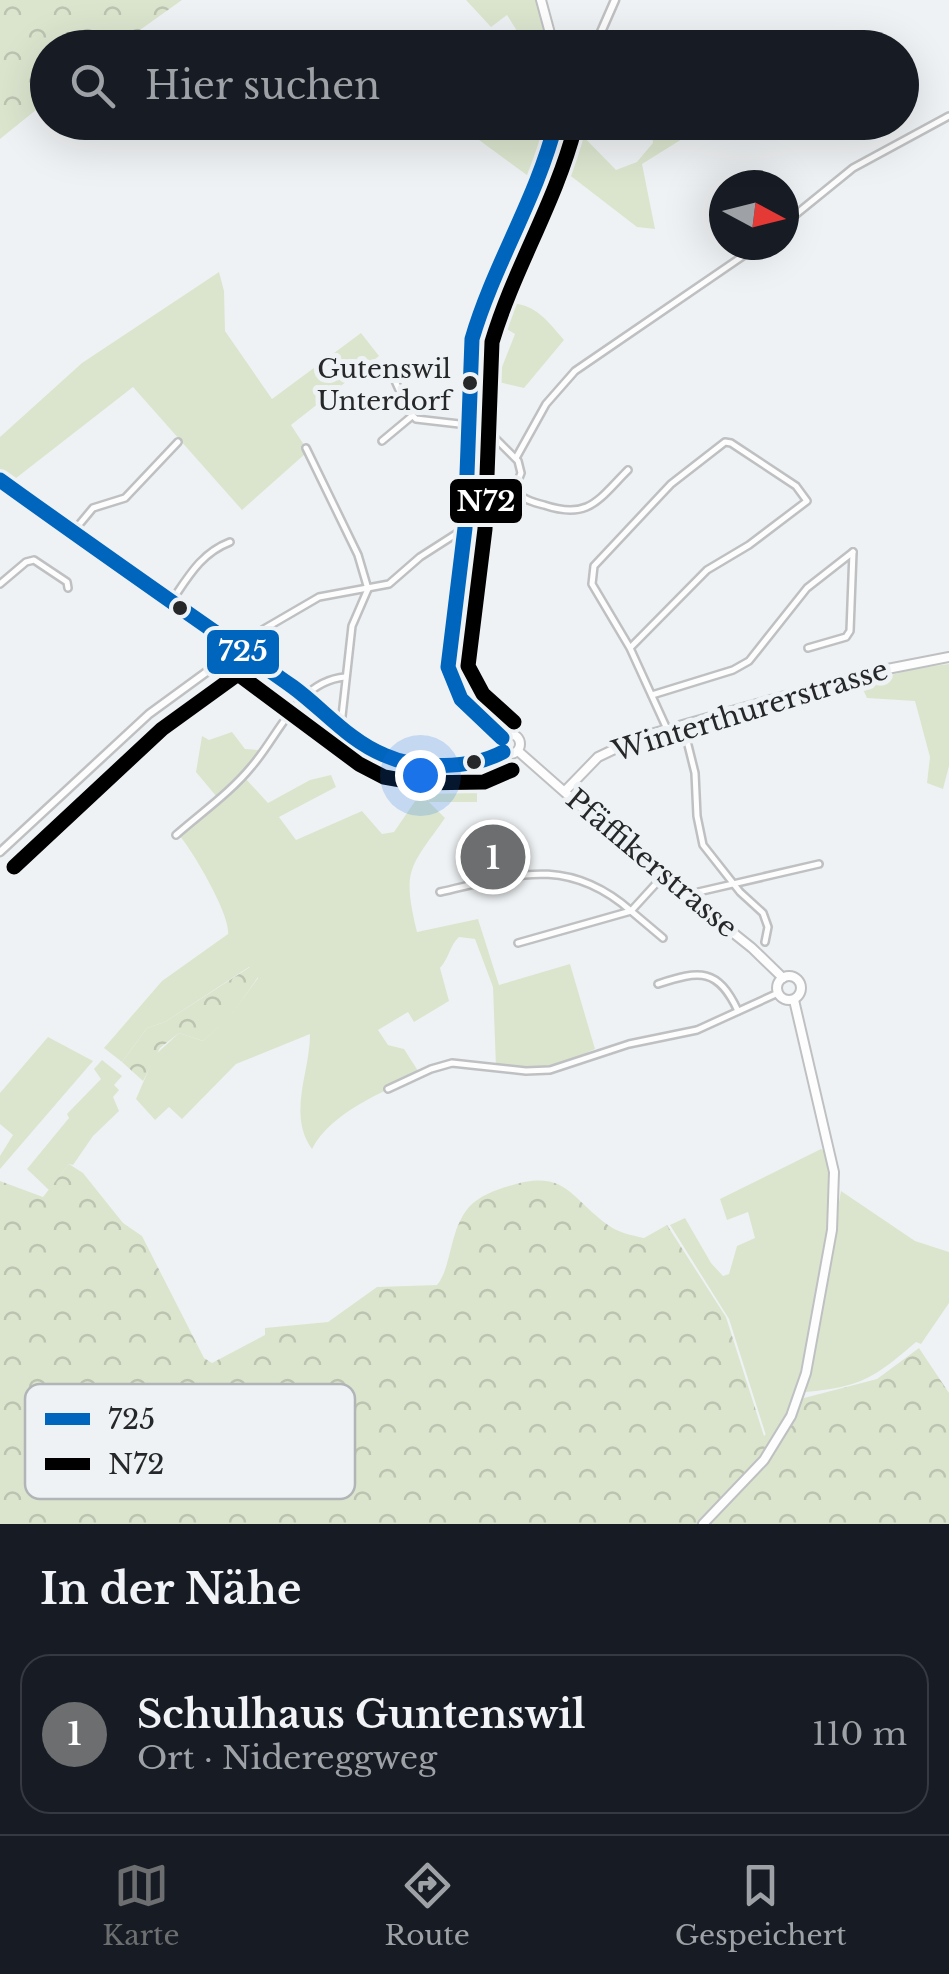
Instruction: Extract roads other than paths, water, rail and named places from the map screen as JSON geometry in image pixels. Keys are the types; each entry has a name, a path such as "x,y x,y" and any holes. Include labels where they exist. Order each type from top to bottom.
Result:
{"main road":[{"path":"541,0 549,30"},
{"path":"502,738 464,705 452,686 448,667 465,528 470,353 475,327 536,186 550,140"},
{"path":"3,486 308,695 378,752 401,761 484,762 503,752 511,754 518,750 516,736 502,738 503,752"},
{"name":"Winterthurerstrasse","path":"566,790 598,757 624,743 867,673 949,657"},
{"name":"Pfäffikerstrasse","path":"518,750 783,978 792,976 800,982 801,993 794,1000 832,1159 836,1193 832,1230 806,1373 791,1416 774,1446 703,1524"},
{"path":"783,978 778,994 784,1000 794,1000"}],"street":[{"path":"602,30 615,0"},
{"path":"919,132 949,116"},
{"path":"799,212 853,168 905,140"},
{"path":"516,458 546,404 569,377 598,352 739,260"},
{"path":"0,852 149,714 253,636 309,601 339,591 389,584 420,557 514,491 522,473 516,458 487,432 421,421 412,416 392,374"},
{"path":"382,441 412,416"},
{"path":"73,532 93,508 125,498 178,442"},
{"path":"630,648 707,570 749,546 807,501 796,486 724,442 671,484 594,566 591,576 667,729"},
{"path":"306,448 358,555 368,589 354,618 341,724"},
{"path":"514,491 528,500 578,512 594,504 628,470"},
{"path":"171,602 212,548 230,542"},
{"path":"652,695 749,661 815,580 853,552 850,631 846,636 808,648"},
{"path":"0,584 34,560 67,582 68,588"},
{"path":"176,835 247,772 308,695 330,680 346,677"},
{"path":"683,725 695,773 703,845 766,918 766,942"},
{"path":"401,761 401,769 419,796"},
{"path":"688,898 694,893 818,864"},
{"path":"440,892 513,875 550,873 591,883 663,938"},
{"path":"518,943 632,911 663,876"},
{"path":"658,984 683,977 710,976 724,986 738,1012"},
{"path":"388,1090 431,1069 452,1064 550,1070 629,1044 697,1030 778,994"}],"place":[{"name":"Gutenswil Unterdorf","path":"470,383"},
{"name":"Schulhaus Guntenswil","path":"493,857"}]}
